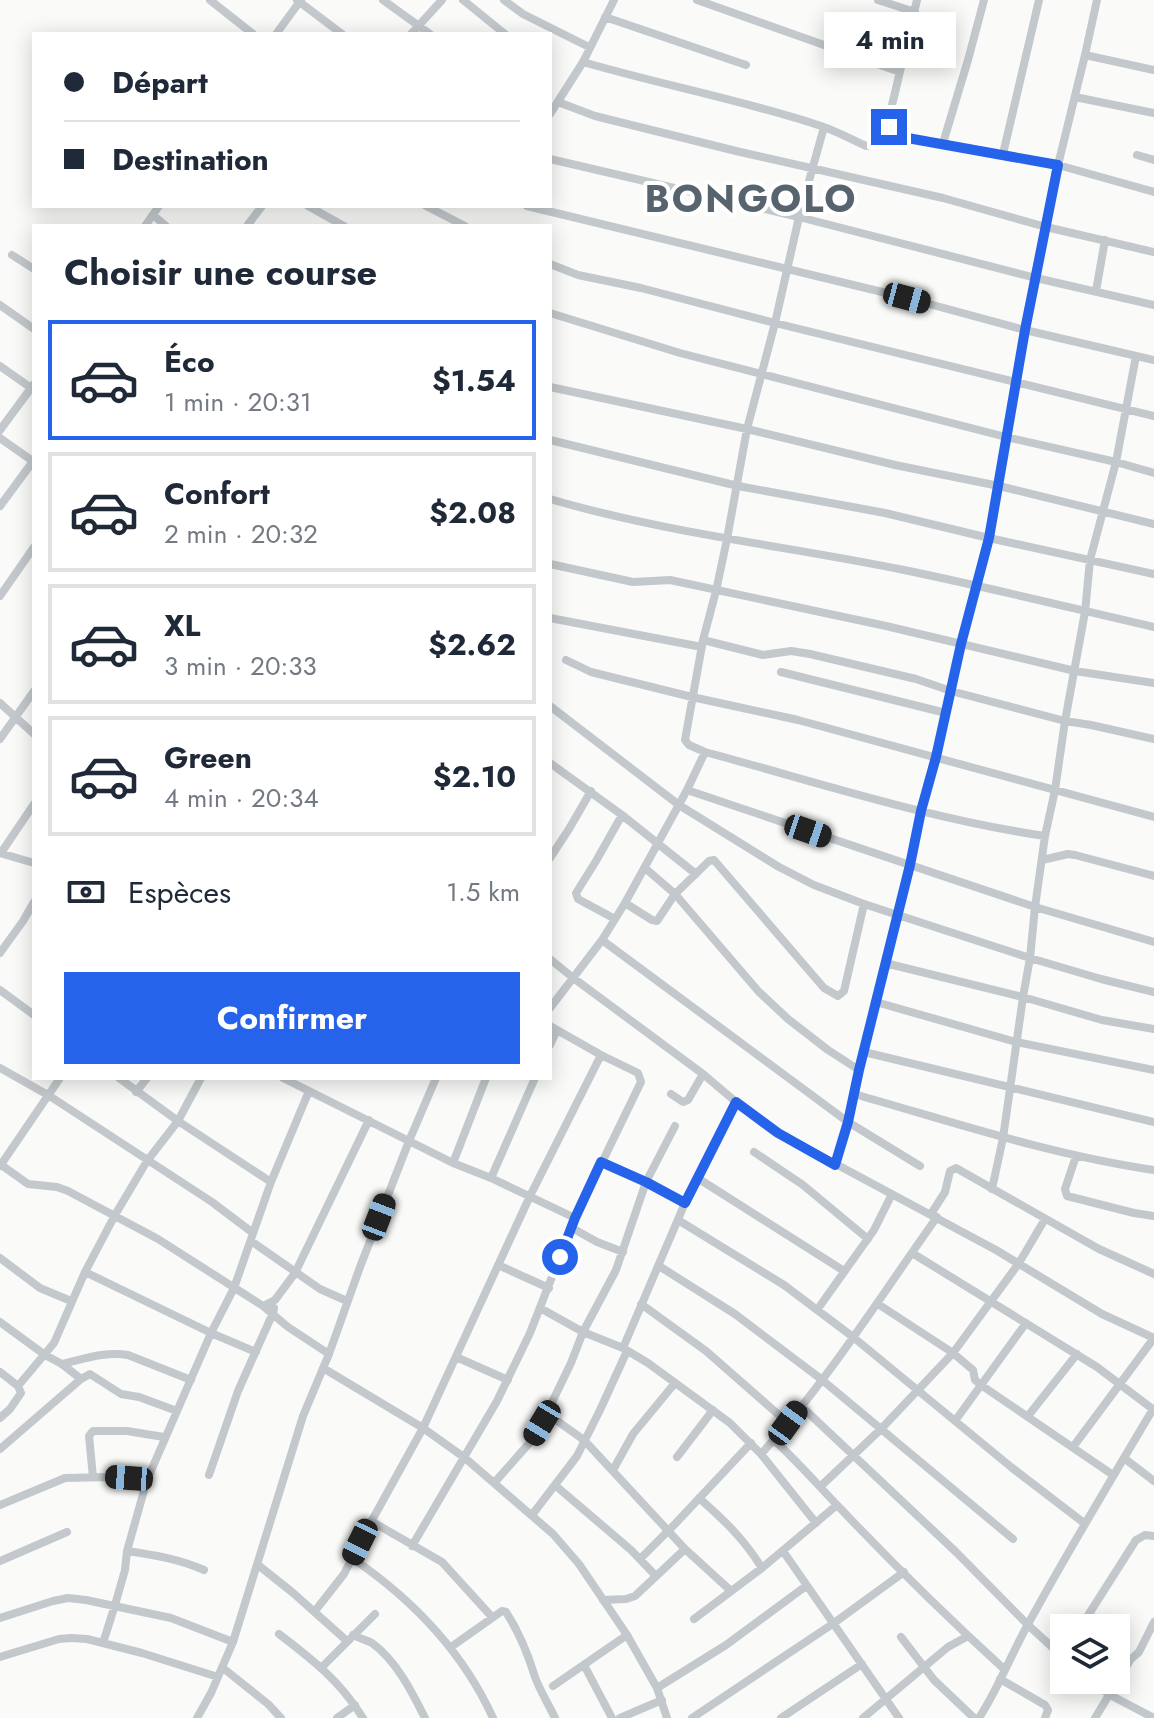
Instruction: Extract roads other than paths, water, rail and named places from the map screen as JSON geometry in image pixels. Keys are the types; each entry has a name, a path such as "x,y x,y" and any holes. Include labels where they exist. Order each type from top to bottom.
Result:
{"street":[{"path":"210,0 250,32"},
{"path":"383,0 427,32"},
{"path":"413,32 442,0"},
{"path":"463,0 503,32"},
{"path":"504,0 523,14 589,47"},
{"path":"552,111 583,62 614,0"},
{"path":"697,0 900,72"},
{"path":"878,0 915,12"},
{"path":"917,0 888,122 891,131 902,137 1058,165 1154,192"},
{"path":"943,143 984,0"},
{"path":"1003,154 1039,0"},
{"path":"835,1165 989,538 1025,330 1058,165 1097,0"},
{"path":"277,32 299,1 339,32"},
{"path":"605,17 746,65"},
{"path":"1085,55 1154,70"},
{"path":"583,62 757,107 824,127 866,146 874,144 891,131"},
{"path":"1075,97 1154,113"},
{"path":"558,102 595,116 943,198 1046,227 1154,252"},
{"path":"824,127 747,429 685,740 705,752 921,811 994,829 1045,836"},
{"path":"1137,155 1154,160"},
{"path":"552,159 1154,305"},
{"path":"146,224 158,208"},
{"path":"312,208 340,224"},
{"path":"430,208 461,224"},
{"path":"535,208 1154,360"},
{"path":"153,215 164,224"},
{"path":"1096,291 1105,240"},
{"path":"12,255 32,268"},
{"path":"552,265 578,275 1154,416"},
{"path":"0,305 32,328"},
{"path":"552,314 680,353 1154,473"},
{"path":"992,1189 1003,1138 1045,836 1085,612 1090,560 1116,462 1136,356"},
{"path":"0,366 32,387"},
{"path":"552,387 999,486 1154,524"},
{"path":"0,430 32,389"},
{"path":"0,438 32,460"},
{"path":"552,440 738,486 885,513 1154,574"},
{"path":"0,506 32,464"},
{"path":"552,500 727,539 904,570 1154,627"},
{"path":"0,596 31,559"},
{"path":"552,564 633,582 663,579 886,626 1075,671 1154,683"},
{"path":"552,618 763,655 799,651 916,679 1065,721 1154,739"},
{"path":"566,660 591,672 798,720 1154,817"},
{"path":"781,672 946,713"},
{"path":"0,739 32,694"},
{"path":"0,703 32,732"},
{"path":"552,708 679,805 814,885 1030,958 1154,992"},
{"path":"552,1005 602,940 625,903 705,752"},
{"path":"552,767 591,791 696,874"},
{"path":"687,790 1035,907 1154,942"},
{"path":"552,855 591,791"},
{"path":"32,807 0,853 32,862"},
{"path":"615,919 578,899 576,893 622,815"},
{"path":"1042,860 1068,854 1154,876"},
{"path":"625,903 655,922 675,894 709,861 714,860 824,988 838,996 844,991 864,904"},
{"path":"645,868 675,894 759,992 788,1019 859,1070"},
{"path":"0,953 32,905"},
{"path":"602,940 848,1122 920,1166"},
{"path":"552,961 778,1133 1019,1263 1102,1314 1154,1338 1073,1447"},
{"path":"885,963 1102,1020 1154,1029"},
{"path":"0,990 32,1014"},
{"path":"876,1002 1016,1042 1154,1070"},
{"path":"412,1546 508,1380 549,1288 575,1218 641,1080 638,1073 554,1028"},
{"path":"864,1052 1154,1122"},
{"path":"315,1611 344,1574 423,1428 530,1196 601,1055"},
{"path":"0,1068 48,1095 212,1202 295,1273 327,1293 347,1301"},
{"path":"671,1094 686,1102 703,1074"},
{"path":"59,1080 0,1165 28,1184 68,1191 158,1239 263,1306 329,1354"},
{"path":"121,1080 271,1182"},
{"path":"136,1092 145,1080"},
{"path":"18,1386 54,1343 71,1301 115,1215 147,1161 178,1121 200,1080"},
{"path":"287,1080 453,1163 575,1218"},
{"path":"197,1718 233,1642 303,1416 435,1080"},
{"path":"453,1163 485,1080"},
{"path":"491,1178 534,1080"},
{"path":"103,1643 147,1480 234,1288 271,1182 309,1091"},
{"path":"854,1094 1003,1138 1076,1156 1154,1170"},
{"path":"532,1515 577,1456 685,1203 736,1102"},
{"path":"263,1306 275,1300 295,1273 369,1120"},
{"path":"495,1482 532,1440 546,1413 623,1252 646,1182 675,1126"},
{"path":"754,1152 803,1185 868,1239"},
{"path":"1076,1156 1065,1189 1067,1196 1154,1216"},
{"path":"601,1162 685,1203"},
{"path":"761,1454 878,1304 934,1216 953,1168 1099,1249 1154,1274"},
{"path":"699,1179 844,1271"},
{"path":"817,1310 868,1239 892,1194"},
{"path":"821,1486 881,1429 953,1353 1019,1263 1045,1219"},
{"path":"678,1220 784,1285 1084,1523"},
{"path":"572,1228 623,1252"},
{"path":"901,1637 946,1693 977,1718 991,1699 1004,1669 1084,1523 1153,1410 1077,1354 912,1253"},
{"path":"0,1258 40,1288 71,1301"},
{"path":"498,1265 549,1288"},
{"path":"659,1266 735,1314 821,1379 1013,1539"},
{"path":"85,1272 256,1352"},
{"path":"209,1475 233,1406 273,1313 275,1300"},
{"path":"641,1304 706,1351 788,1423"},
{"path":"878,1304 953,1353 973,1370 975,1380 981,1385 1113,1475"},
{"path":"540,1308 583,1332 625,1349 730,1423 761,1454 816,1523"},
{"path":"0,1322 81,1379"},
{"path":"955,1421 1026,1323"},
{"path":"62,1364 117,1353 191,1380"},
{"path":"1028,1416 1077,1354"},
{"path":"456,1357 508,1380"},
{"path":"323,1368 423,1428 465,1458 566,1548 627,1635 657,1688 667,1718"},
{"path":"0,1372 21,1390 20,1396 0,1418"},
{"path":"0,1449 81,1379 91,1374 121,1394 177,1411"},
{"path":"613,1470 633,1434 675,1383"},
{"path":"801,1406 1050,1644"},
{"path":"677,1457 713,1410"},
{"path":"546,1413 584,1440 685,1549 731,1591"},
{"path":"93,1477 89,1436 93,1431 127,1431 164,1437"},
{"path":"774,1440 1004,1669"},
{"path":"640,1559 751,1443"},
{"path":"1124,1458 1154,1481"},
{"path":"0,1505 58,1480 93,1477 147,1480"},
{"path":"556,1486 656,1576"},
{"path":"699,1498 740,1537 762,1568"},
{"path":"694,1619 762,1568 837,1505"},
{"path":"371,1521 442,1562 492,1617"},
{"path":"0,1561 67,1532"},
{"path":"1089,1614 1136,1540 1145,1535 1154,1536"},
{"path":"603,1600 635,1596 685,1549"},
{"path":"127,1551 169,1557 204,1570"},
{"path":"783,1551 899,1718"},
{"path":"352,1558 404,1597 451,1647 493,1718"},
{"path":"258,1565 350,1638 371,1643 407,1685 425,1718"},
{"path":"692,1718 904,1572"},
{"path":"657,1688 726,1645 806,1586"},
{"path":"0,1618 68,1598 171,1618 233,1642"},
{"path":"451,1647 502,1611 508,1613 527,1649 535,1676 555,1718"},
{"path":"322,1667 375,1614"},
{"path":"1095,1718 1131,1659 1139,1652 1154,1622"},
{"path":"279,1634 322,1667 363,1718"},
{"path":"553,1686 627,1635"},
{"path":"863,1718 948,1647 968,1636"},
{"path":"0,1657 59,1639 79,1639 142,1653 218,1677"},
{"path":"781,1718 862,1664"},
{"path":"584,1665 612,1718"},
{"path":"223,1668 281,1718"},
{"path":"1000,1679 1045,1705 1048,1710 1045,1718"},
{"path":"1110,1695 1149,1717"},
{"path":"620,1718 662,1700"},
{"path":"337,1718 355,1705"}],"district":[{"name":"BONGOLO","path":"751,198"}]}
